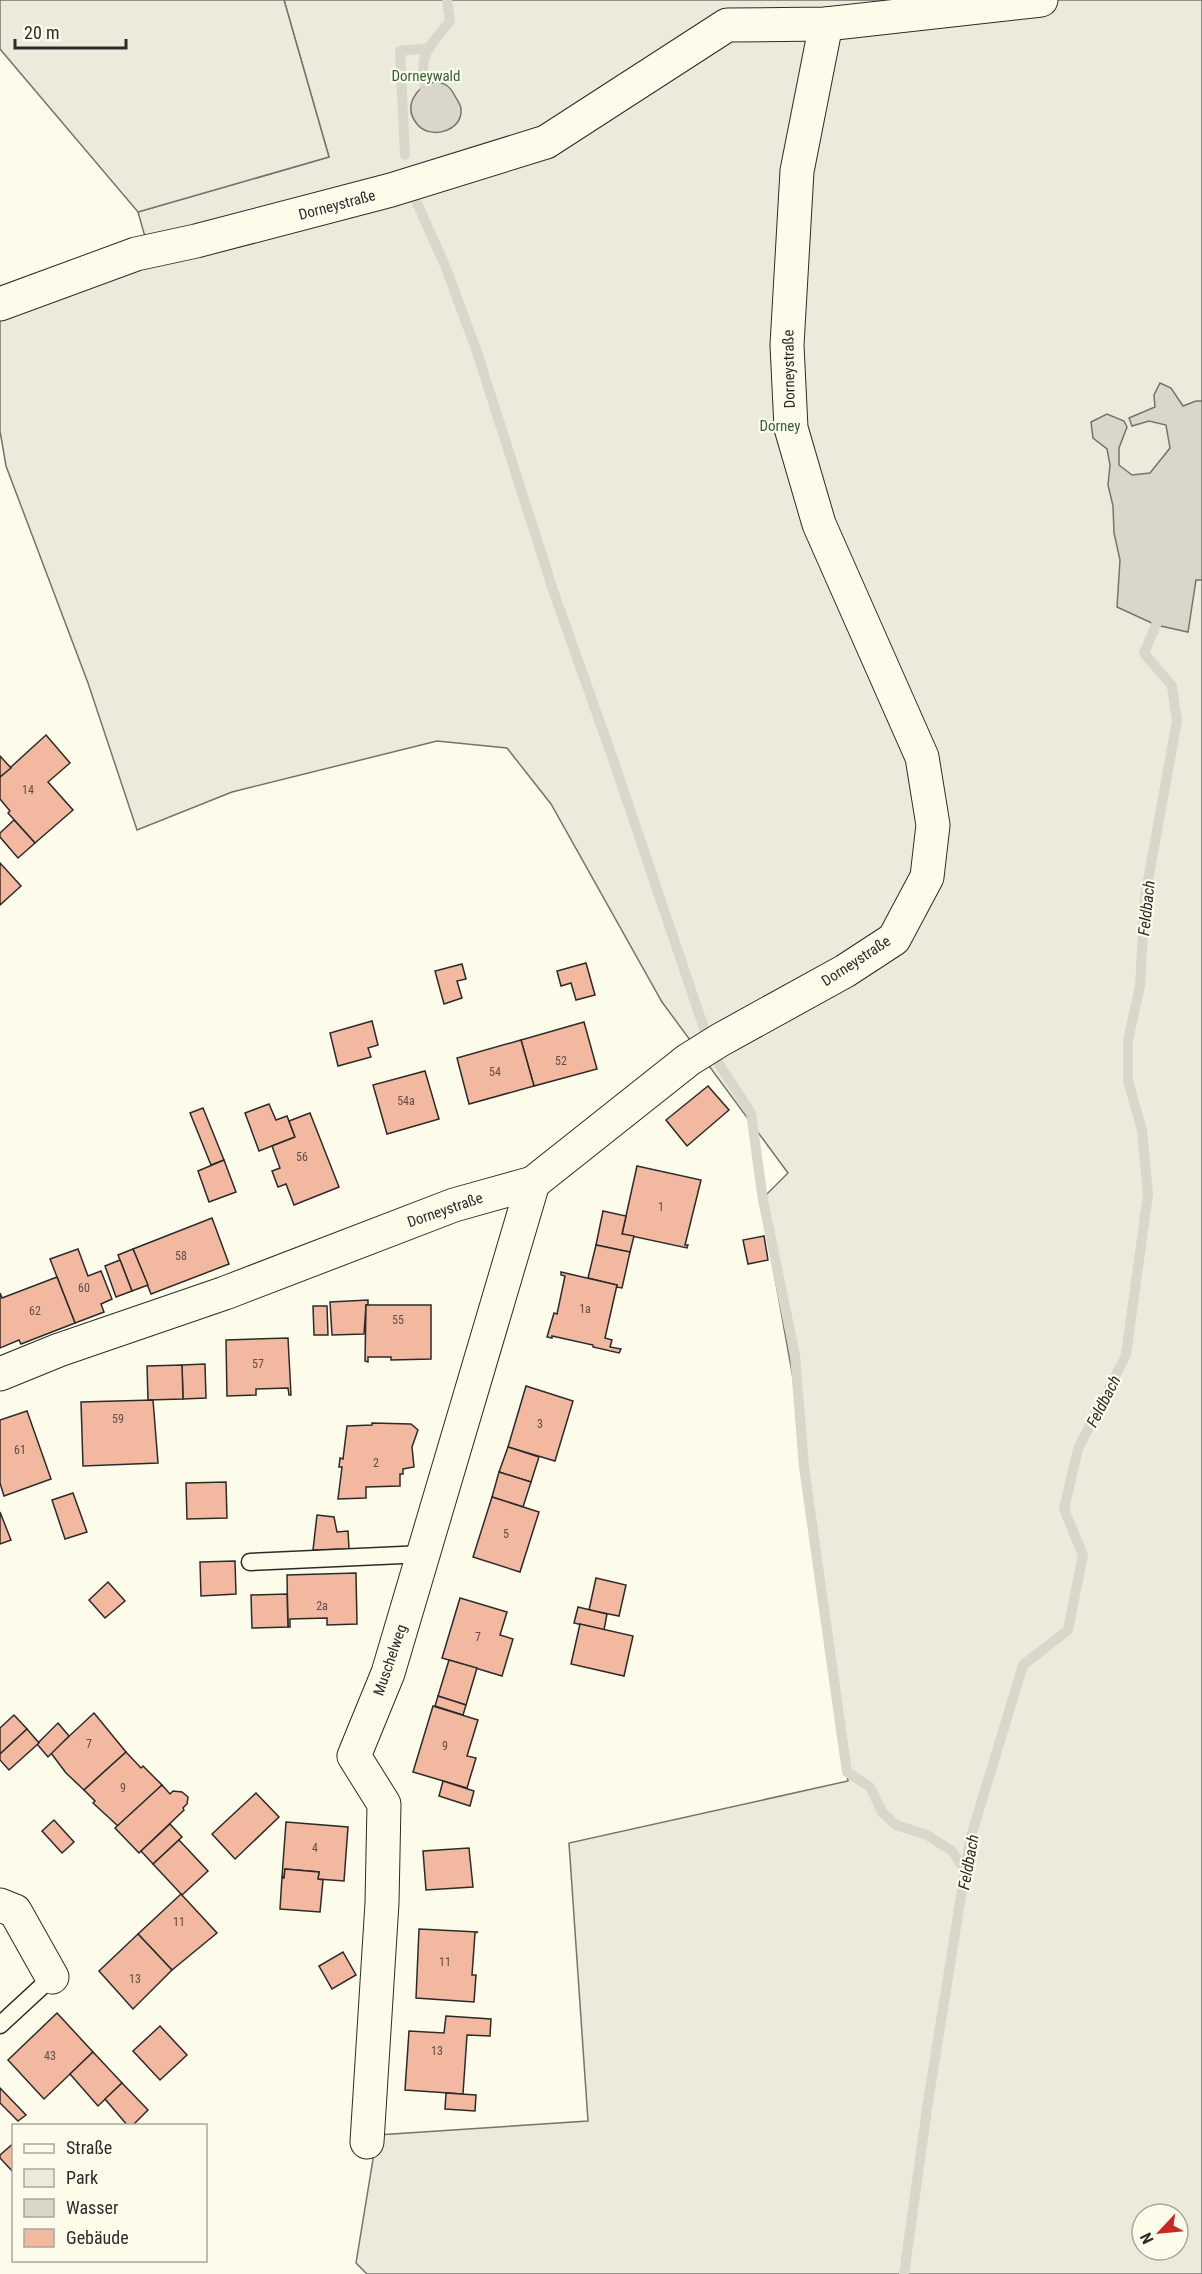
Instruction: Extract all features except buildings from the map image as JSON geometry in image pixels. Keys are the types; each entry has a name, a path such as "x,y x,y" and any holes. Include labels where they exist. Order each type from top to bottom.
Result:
{"street":[{"name":"Dorneystraße","path":"0,304 136,254 196,241 380,193 546,142 727,25 826,24 1041,0"},
{"name":"Dorneystraße","path":"0,1374 59,1350 225,1293 454,1205 533,1183 688,1060 845,971 894,939 927,877 933,825 922,757 819,524 791,428 787,345 797,171 826,24"},
{"name":"Muschelweg","path":"367,2142 382,1903 384,1804 354,1756 388,1673 533,1183"},
{"path":"0,1905 15,1911 52,1977"}],"lane":[{"path":"250,1562 424,1554"},
{"path":"0,2025 52,1977"}],"green space":[{"name":"Dorney","path":"284,0 1202,0 1202,2274 367,2274 356,2263 377,2135 588,2121 569,1843 848,1781 817,1579 793,1378 761,1200 788,1173 662,1002 551,804 507,748 437,741 232,792 137,830 88,683 6,466 0,431 0,320 153,265 138,212 329,157"}],"shaded area":[{"path":"0,0 284,0 329,157 138,212 0,49"}],"water":[{"path":"434,82 449,87 461,109 457,123 451,128 429,132 422,129 413,118 411,105 413,98 421,88"},
{"path":"1160,383 1171,388 1183,406 1202,401 1202,580 1196,580 1188,632 1156,625 1117,607 1120,560 1108,485 1110,465 1107,449 1093,438 1091,422 1107,414 1124,421 1127,427 1119,448 1119,465 1132,475 1150,473 1170,448 1166,425 1149,421 1132,426 1129,418 1155,407 1154,395"}],"waterway":[{"path":"427,98 423,63 429,48 450,21 447,0"},
{"path":"405,155 400,51 429,48"},
{"path":"417,203 446,268 476,349 554,593 713,1055 751,1113 763,1200 795,1355 804,1467 847,1772 870,1787 882,1812 896,1825 927,1835 952,1851 965,1870"},
{"name":"Feldbach","path":"904,2274 928,2102 970,1840 1023,1665 1068,1630 1083,1555 1064,1509 1078,1449 1126,1355 1148,1194 1142,1130 1128,1081 1128,1040 1140,986 1145,897 1177,721 1172,686 1144,653 1161,613"}],"park label":[{"name":"Dorneywald","path":"426,76"}]}
